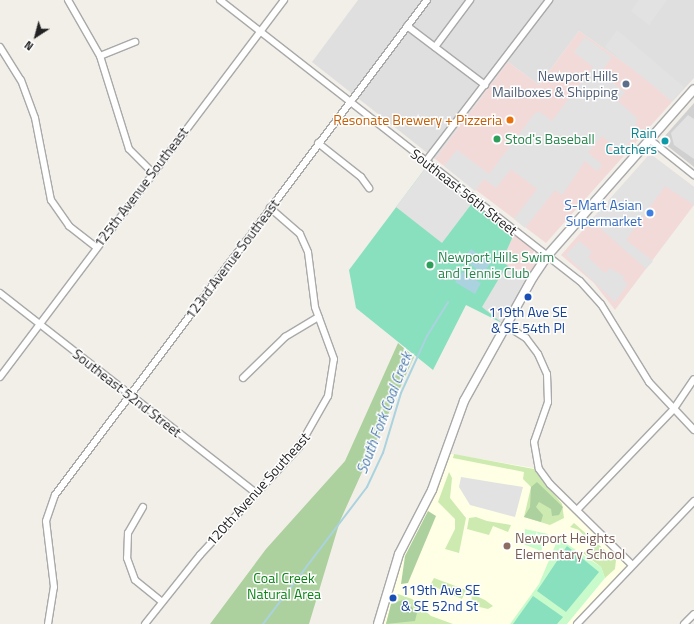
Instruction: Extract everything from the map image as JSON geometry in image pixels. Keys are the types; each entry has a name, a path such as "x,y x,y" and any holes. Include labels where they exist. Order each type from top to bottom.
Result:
{"street":[{"path":"68,0 100,56 129,149 152,172"},
{"name":"Southeast 56th Street","path":"220,0 547,256 601,304 641,371 673,410 694,430"},
{"name":"125th Avenue Southeast","path":"0,377 152,172 284,0"},
{"name":"123rd Avenue Southeast","path":"48,624 54,587 46,522 60,487 427,0"},
{"path":"435,48 470,0"},
{"path":"426,162 549,0"},
{"path":"407,26 485,85"},
{"path":"100,56 135,42"},
{"path":"0,47 21,80 35,118 50,200 69,226 96,247"},
{"path":"378,624 405,538 432,490 464,401 505,325 547,256 694,88"},
{"path":"649,139 694,175"},
{"path":"318,143 361,177 369,188"},
{"name":"120th Avenue Southeast","path":"145,624 161,601 255,492 299,447 328,396 334,359 318,317 304,242 270,208"},
{"name":"Southeast 52nd Street","path":"0,293 38,325 255,492"},
{"path":"244,378 285,336 318,317"},
{"path":"505,325 526,338 543,364 550,394 534,442 536,460 550,484 632,564"},
{"path":"577,510 673,410 694,379"},
{"path":"578,624 632,564 694,501"},
{"path":"143,507 128,532 127,558 135,580 161,601"},
{"path":"684,624 694,614"}],"shaded area":[{"path":"358,0 694,0 694,78 672,102 643,76 579,31 539,85 508,62 435,159 312,62"},
{"path":"639,0 667,0 649,25 631,11"},
{"path":"617,30 684,87 672,101 605,47"},
{"path":"579,31 643,76 672,102 546,243 435,159 508,62 539,85"},
{"path":"585,37 612,57 600,73 625,92 618,101 637,118 634,138 620,151 602,136 588,152 602,165 597,171 585,161 562,195 555,190 525,228 514,219 537,189 511,169 496,188 484,179 475,191 444,166 457,150 489,174 535,113 540,112 552,121 593,67 574,52"},
{"path":"694,103 694,167 665,144 664,137"},
{"path":"688,115 694,119 694,159 674,145 671,133"},
{"path":"648,156 653,156 694,187 694,205 615,310 594,283 561,255"},
{"path":"648,156 653,156 694,187 694,205 665,186 626,240 653,261 646,269 591,220"},
{"path":"427,166 473,202 442,243 396,207"},
{"path":"514,234 541,254 527,281 502,261"},
{"path":"579,241 592,252 588,257 605,273 610,268 625,277 622,280 628,284 615,302 566,255"},
{"path":"511,268 527,281 502,323 482,307 504,270"},
{"name":"Newport Heights Elementary School","path":"445,453 539,469 632,565 577,624 378,624 395,566"},
{"path":"461,477 523,487 515,517 470,505 459,487"}],"green space":[{"name":"Newport Hills Swim and Tennis Club","path":"427,166 514,234 502,261 527,281 502,323 466,305 433,370 356,308 349,270"},
{"name":"Coal Creek Natural Area","path":"398,343 414,357 340,521 309,624 210,624 266,549 345,461"},
{"path":"454,454 534,469 562,504 564,518 550,525 524,517 531,487 523,479 524,472 453,458"},
{"path":"449,472 452,478 450,498 466,518 459,553 445,549 455,529 455,519 438,502"},
{"path":"537,482 563,507 559,515 552,516 551,509 539,502 536,507 543,515 541,522 524,517 530,507 531,487"},
{"path":"428,511 436,516 408,583 401,584 405,556"},
{"path":"476,517 487,521 511,525 508,532 493,526 489,535 467,529 469,518"},
{"path":"574,523 616,560 615,569 605,578 601,567 583,553 593,546 579,530 570,527"},
{"path":"525,529 548,534 541,551 523,544"},
{"path":"560,534 564,542 601,567 605,578 567,624 510,624 539,584"},
{"path":"567,546 599,572 566,612 537,591"},
{"path":"434,578 466,590 462,599 433,586 430,592 427,591"},
{"path":"398,594 412,599 431,616 453,624 386,624 393,598"},
{"path":"472,594 485,600 493,606 488,609 471,605"},
{"path":"533,596 563,617 557,624 513,624"},
{"path":"405,599 417,613 415,621 386,624 391,604"}],"water":[{"path":"471,249 490,264 483,274 463,259"},
{"path":"462,272 481,283 475,294 455,282"}],"waterway":[{"name":"South Fork Coal Creek","path":"263,624 367,487 383,453 401,393 427,336 448,302"}],"place":[{"name":"Newport Hills Mailboxes & Shipping","path":"626,84"},
{"name":"Resonate Brewery + Pizzeria","path":"510,120"},
{"name":"Stod's Baseball","path":"497,139"},
{"name":"Rain Catchers","path":"665,141"},
{"name":"S-Mart Asian Supermarket","path":"650,213"},
{"name":"Newport Hills Swim and Tennis Club","path":"430,265"},
{"name":"119th Ave SE & SE 54th Pl","path":"528,297"},
{"name":"Newport Heights Elementary School","path":"507,546"},
{"name":"119th Ave SE & SE 52nd St","path":"393,598"}]}
